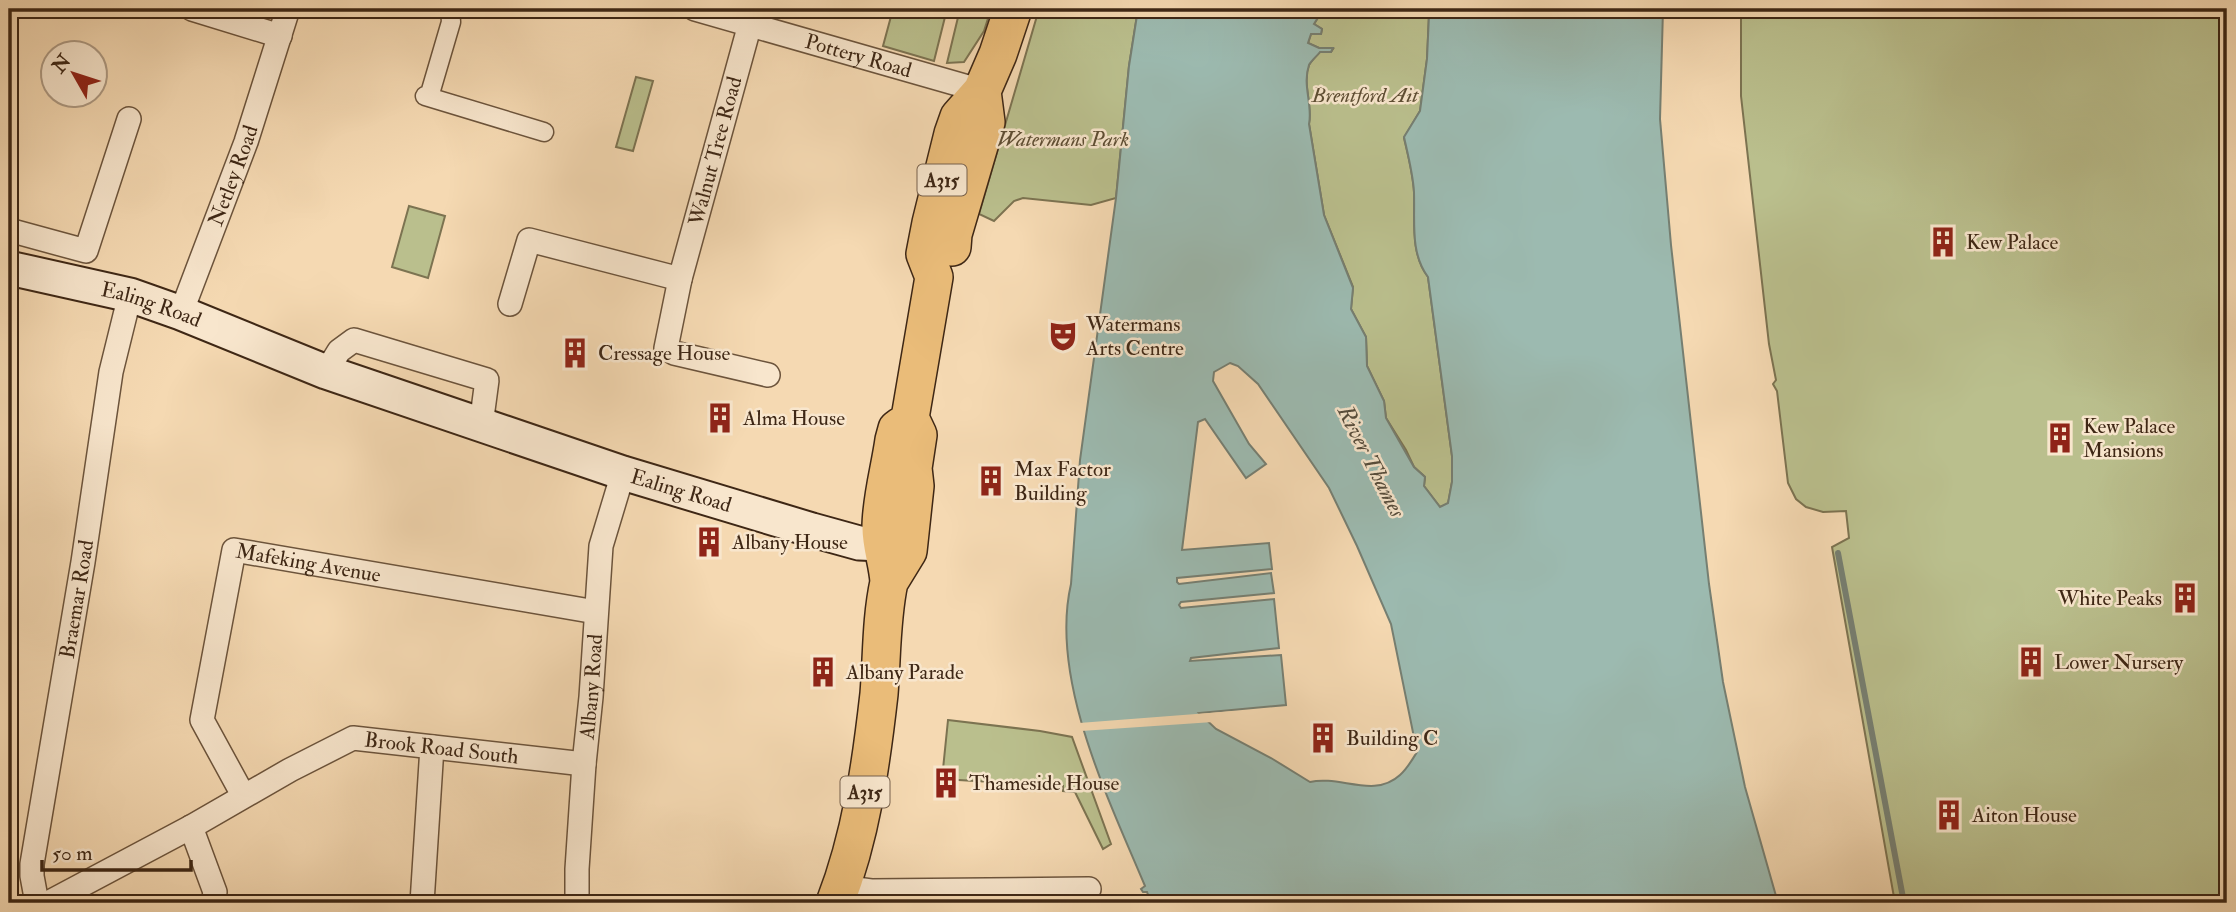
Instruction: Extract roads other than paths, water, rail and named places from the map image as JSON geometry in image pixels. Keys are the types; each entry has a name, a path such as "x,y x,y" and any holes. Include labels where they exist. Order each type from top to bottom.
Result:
{"main road":[{"name":"A315","path":"838,895 856,841 867,779 878,695 889,582 888,565 896,535 915,486 913,468 918,435 910,418 934,277 925,254 930,223 959,117 982,91 1013,9"},
{"name":"Ealing Road","path":"9,268 130,295 327,372 623,473 859,543 896,535"}],"street":[{"path":"192,9 280,36"},
{"name":"Netley Road","path":"181,313 246,142 288,9"},
{"path":"450,9 451,22 427,96 544,132"},
{"name":"Pottery Road","path":"695,9 982,91"},
{"name":"Walnut Tree Road","path":"750,24 680,279 666,348 674,354 768,375"},
{"path":"9,230 86,251 129,119"},
{"path":"510,304 529,240 680,279"},
{"name":"Braemar Road","path":"37,903 32,864 81,575 111,372 130,295"},
{"path":"327,372 339,351 354,340 487,380 481,425"},
{"name":"Albany Road","path":"577,903 584,764 601,546 623,473"},
{"name":"Mafeking Avenue","path":"243,795 202,720 234,550 596,612"},
{"name":"Brook Road South","path":"48,903 191,827 243,795 353,738 584,764"},
{"path":"422,903 432,747"},
{"path":"191,827 215,892 213,903"},
{"path":"838,895 865,891 1089,889"}],"water":[{"name":"River Thames","path":"1138,9 1316,9 1319,16 1314,24 1322,29 1321,34 1311,34 1308,43 1319,48 1333,48 1331,52 1320,52 1309,65 1307,72 1309,124 1324,215 1353,288 1351,309 1366,337 1367,366 1384,401 1386,418 1414,467 1425,477 1424,486 1440,507 1448,503 1452,482 1452,456 1428,277 1418,258 1416,247 1413,185 1404,137 1420,111 1427,59 1427,9 1663,9 1660,119 1671,245 1709,584 1723,682 1745,787 1778,903 1151,903 1147,892 1141,889 1145,886 1086,738 1068,659 1066,621 1080,460 1116,198 1129,66","holes":["1230,363 1238,366 1258,384 1329,488 1391,624 1417,752 1403,773 1390,782 1368,786 1333,781 1310,782 1216,729 1199,713 1286,705 1281,655 1190,661 1191,658 1279,648 1274,599 1181,608 1179,605 1181,602 1274,593 1271,573 1179,584 1177,582 1177,578 1272,569 1269,543 1182,550 1198,422 1205,419 1246,478 1266,464 1249,444 1213,381 1214,372"]}],"waterway":[{"path":"1838,553 1904,903"}],"place":[{"name":"Kew Palace","path":"1943,242"},
{"name":"Watermans Arts Centre","path":"1063,336"},
{"name":"Cressage House","path":"575,353"},
{"name":"Alma House","path":"720,418"},
{"name":"Kew Palace Mansions","path":"2060,438"},
{"name":"Max Factor Building","path":"991,481"},
{"name":"Albany House","path":"709,542"},
{"name":"White Peaks","path":"2185,598"},
{"name":"Lower Nursery","path":"2031,662"},
{"name":"Albany Parade","path":"823,672"},
{"name":"Building C","path":"1323,738"},
{"name":"Thameside House","path":"946,783"},
{"name":"Aiton House","path":"1949,815"}],"park label":[{"name":"Brentford Ait","path":"1365,95"},
{"name":"Watermans Park","path":"1063,139"}]}
